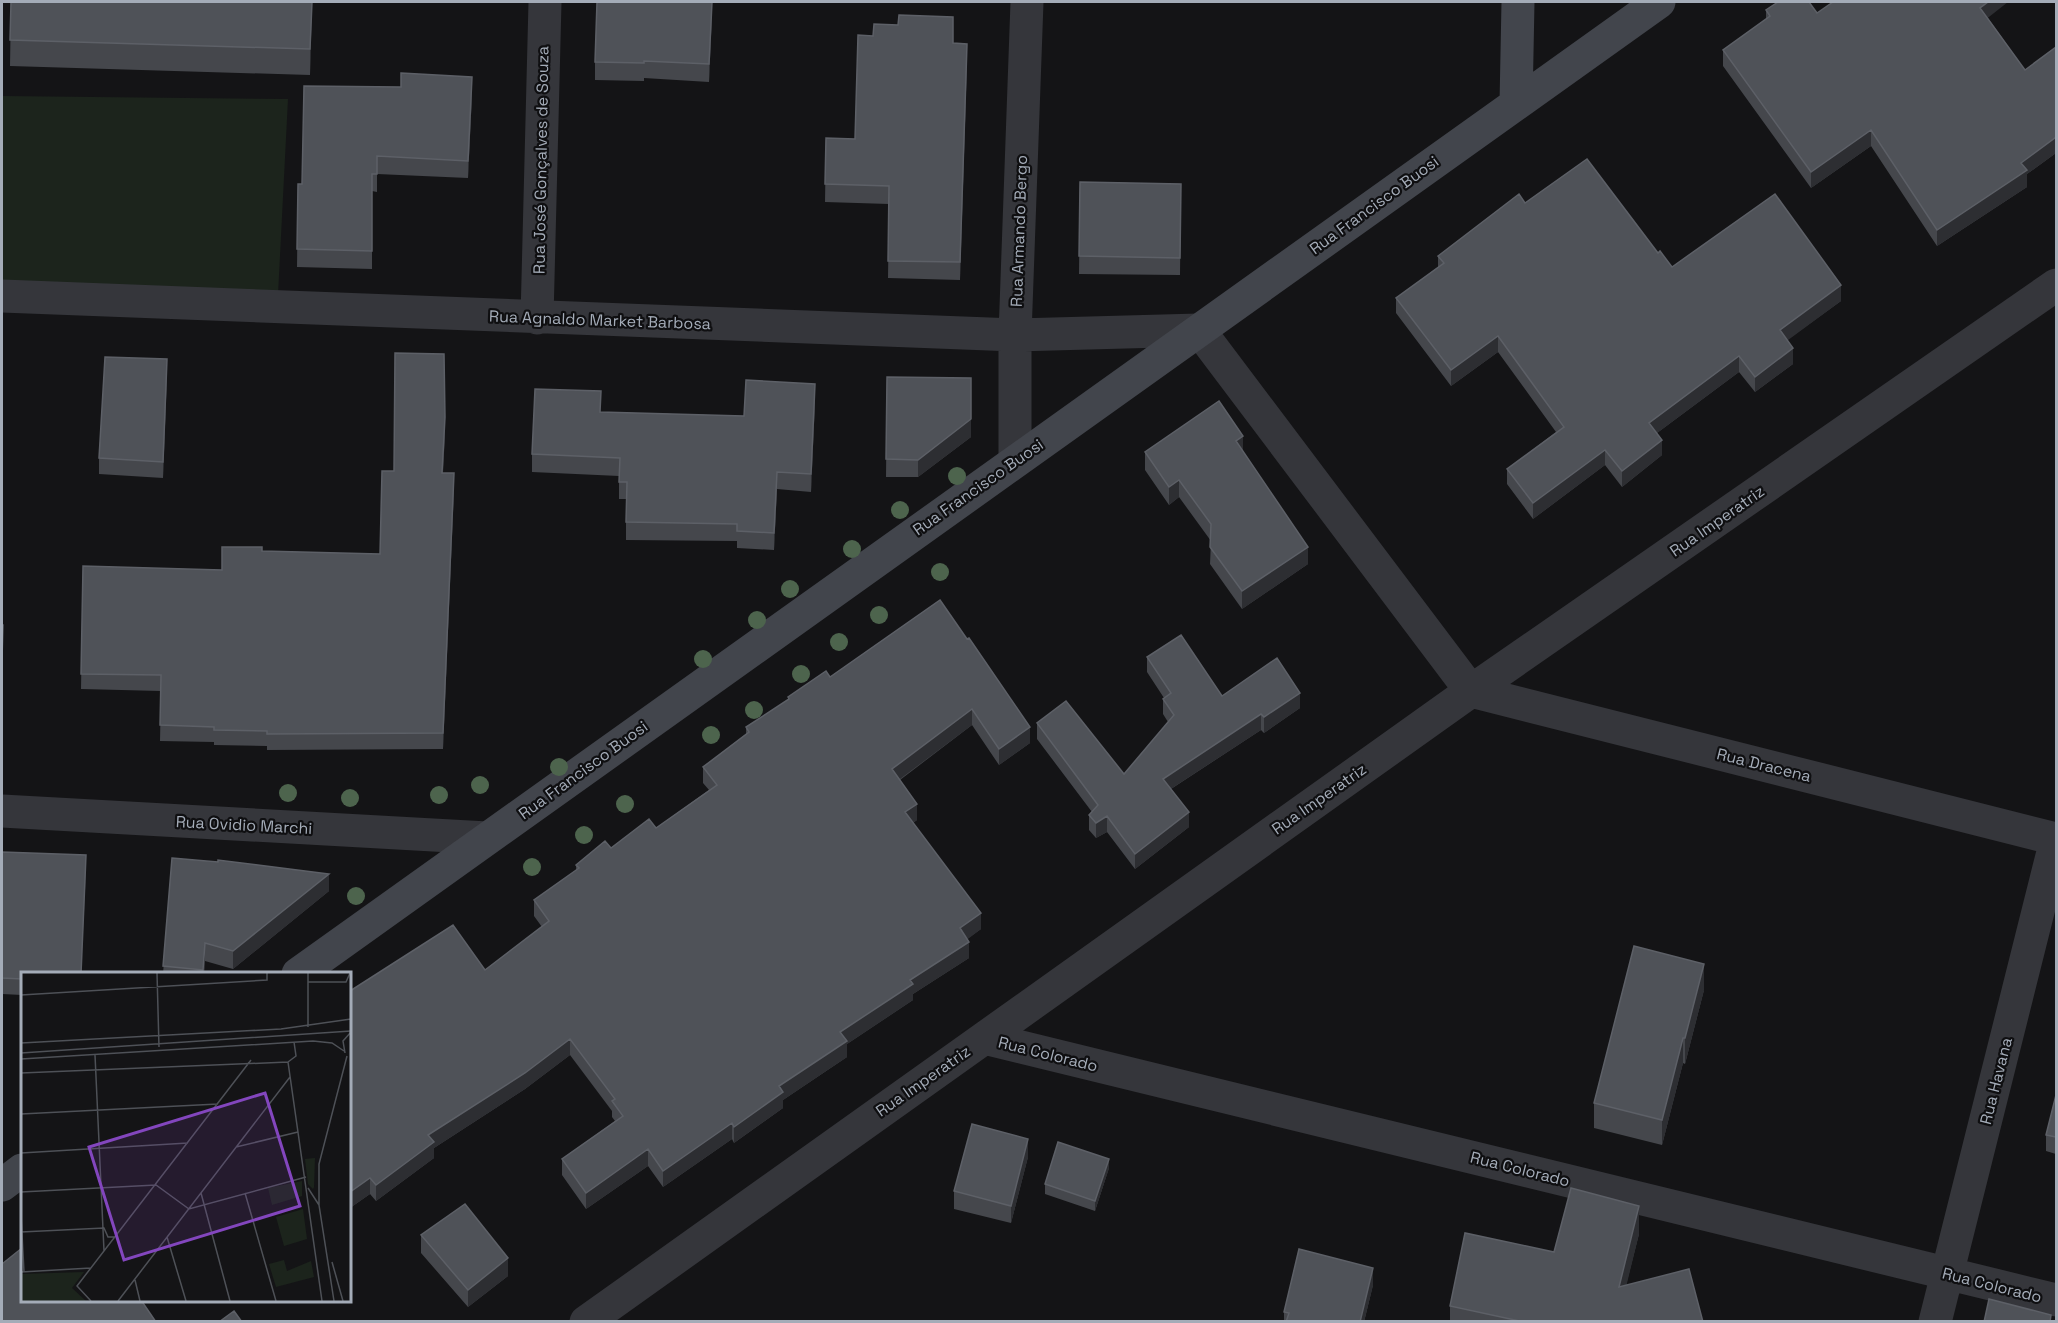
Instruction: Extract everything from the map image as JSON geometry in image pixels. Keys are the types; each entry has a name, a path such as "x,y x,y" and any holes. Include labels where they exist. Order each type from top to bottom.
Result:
{"street":[{"name":"Rua José Gonçalves de Souza","path":"537,318 545,2"},
{"name":"Rua Armando Bergo","path":"1015,460 1015,335 1027,2"},
{"path":"1516,104 1518,2"},
{"name":"Rua Francisco Buosi","path":"301,972 1659,2"},
{"name":"Rua Imperatriz","path":"586,1322 1471,691 2056,285"},
{"name":"Rua Agnaldo Market Barbosa","path":"2,296 1015,335 1199,330"},
{"path":"1199,330 1471,691"},
{"name":"Rua Dracena","path":"1471,691 2056,839"},
{"name":"Rua Ovidio Marchi","path":"2,811 487,838"},
{"name":"Rua Havana","path":"1935,1322 2056,839"},
{"name":"Rua Colorado","path":"984,1038 2056,1300"},
{"path":"2,1185 21,1171"}],"shaded area":[{"path":"2,96 288,99 278,295 2,282"}],"building":[{"path":"11,2 312,2 310,49 10,40"},
{"path":"597,2 712,2 709,64 644,61 644,63 595,62"},
{"path":"1778,2 1809,2 1817,13 1833,2 1988,2 1980,8 2025,70 2056,47 2056,137 2021,163 2027,170 1937,230 1871,130 1811,172 1723,50 1770,16 1766,10"},
{"path":"899,15 953,17 953,43 967,44 960,262 888,261 889,186 825,184 826,138 855,139 858,35 873,36 874,24 898,25"},
{"path":"401,73 472,77 468,161 377,156 377,174 372,174 372,251 297,249 298,184 302,184 304,86 401,87"},
{"path":"1587,159 1658,253 1660,251 1672,267 1775,194 1841,285 1780,330 1793,348 1755,377 1739,356 1649,423 1662,440 1622,471 1605,450 1533,503 1507,469 1564,427 1498,336 1451,370 1396,298 1444,263 1438,256 1519,194 1525,203"},
{"path":"1080,182 1181,184 1180,258 1079,256"},
{"path":"395,353 444,354 445,417 442,473 454,473 443,733 267,734 267,731 214,730 214,727 160,725 161,675 81,674 83,566 222,570 222,547 262,547 262,551 380,554 382,471 394,471"},
{"path":"105,357 167,359 163,462 99,458"},
{"path":"887,377 971,378 971,419 918,460 886,459"},
{"path":"746,380 815,384 811,474 777,472 774,533 737,531 737,524 626,522 627,482 619,482 620,458 532,454 535,389 601,391 600,412 744,416"},
{"path":"1219,401 1243,436 1236,441 1308,547 1242,591 1210,547 1211,524 1179,480 1169,487 1145,452"},
{"path":"940,600 1030,727 999,749 972,709 892,769 917,804 905,812 981,913 960,928 969,942 910,980 913,984 840,1032 847,1041 779,1086 783,1092 734,1127 732,1123 663,1171 648,1149 586,1193 562,1159 623,1116 612,1101 615,1099 570,1039 525,1073 428,1135 434,1142 376,1185 370,1178 351,1191 351,990 453,925 485,970 549,921 534,900 579,868 576,865 605,841 611,848 649,819 656,828 717,785 703,767 749,732 746,727 789,699 788,697 826,671 830,677"},
{"path":"1181,635 1222,696 1277,658 1300,693 1264,717 1261,714 1163,779 1189,812 1135,854 1107,816 1096,823 1089,815 1098,805 1037,723 1066,701 1124,774 1174,715 1163,699 1171,693 1147,657"},
{"path":"2,852 86,855 81,972 21,972 21,979 2,978"},
{"path":"172,858 218,862 218,860 329,874 233,951 205,943 203,970 163,966"},
{"path":"1634,946 1704,964 1662,1120 1594,1103"},
{"path":"2056,1095 2056,1137 2046,1135"},
{"path":"972,1124 1028,1139 1011,1206 954,1191"},
{"path":"1058,1142 1109,1159 1095,1201 1045,1184"},
{"path":"1571,1188 1639,1206 1619,1287 1689,1269 1703,1322 1524,1322 1450,1306 1465,1233 1554,1252"},
{"path":"465,1204 508,1258 468,1290 421,1235"},
{"path":"21,1249 21,1302 142,1302 156,1322 2,1322 2,1264"},
{"path":"1299,1249 1373,1268 1360,1322 1286,1322 1289,1313 1284,1312"},
{"path":"1989,1299 2051,1315 2050,1322 1984,1322"},
{"path":"234,1311 242,1322 219,1322"}]}
